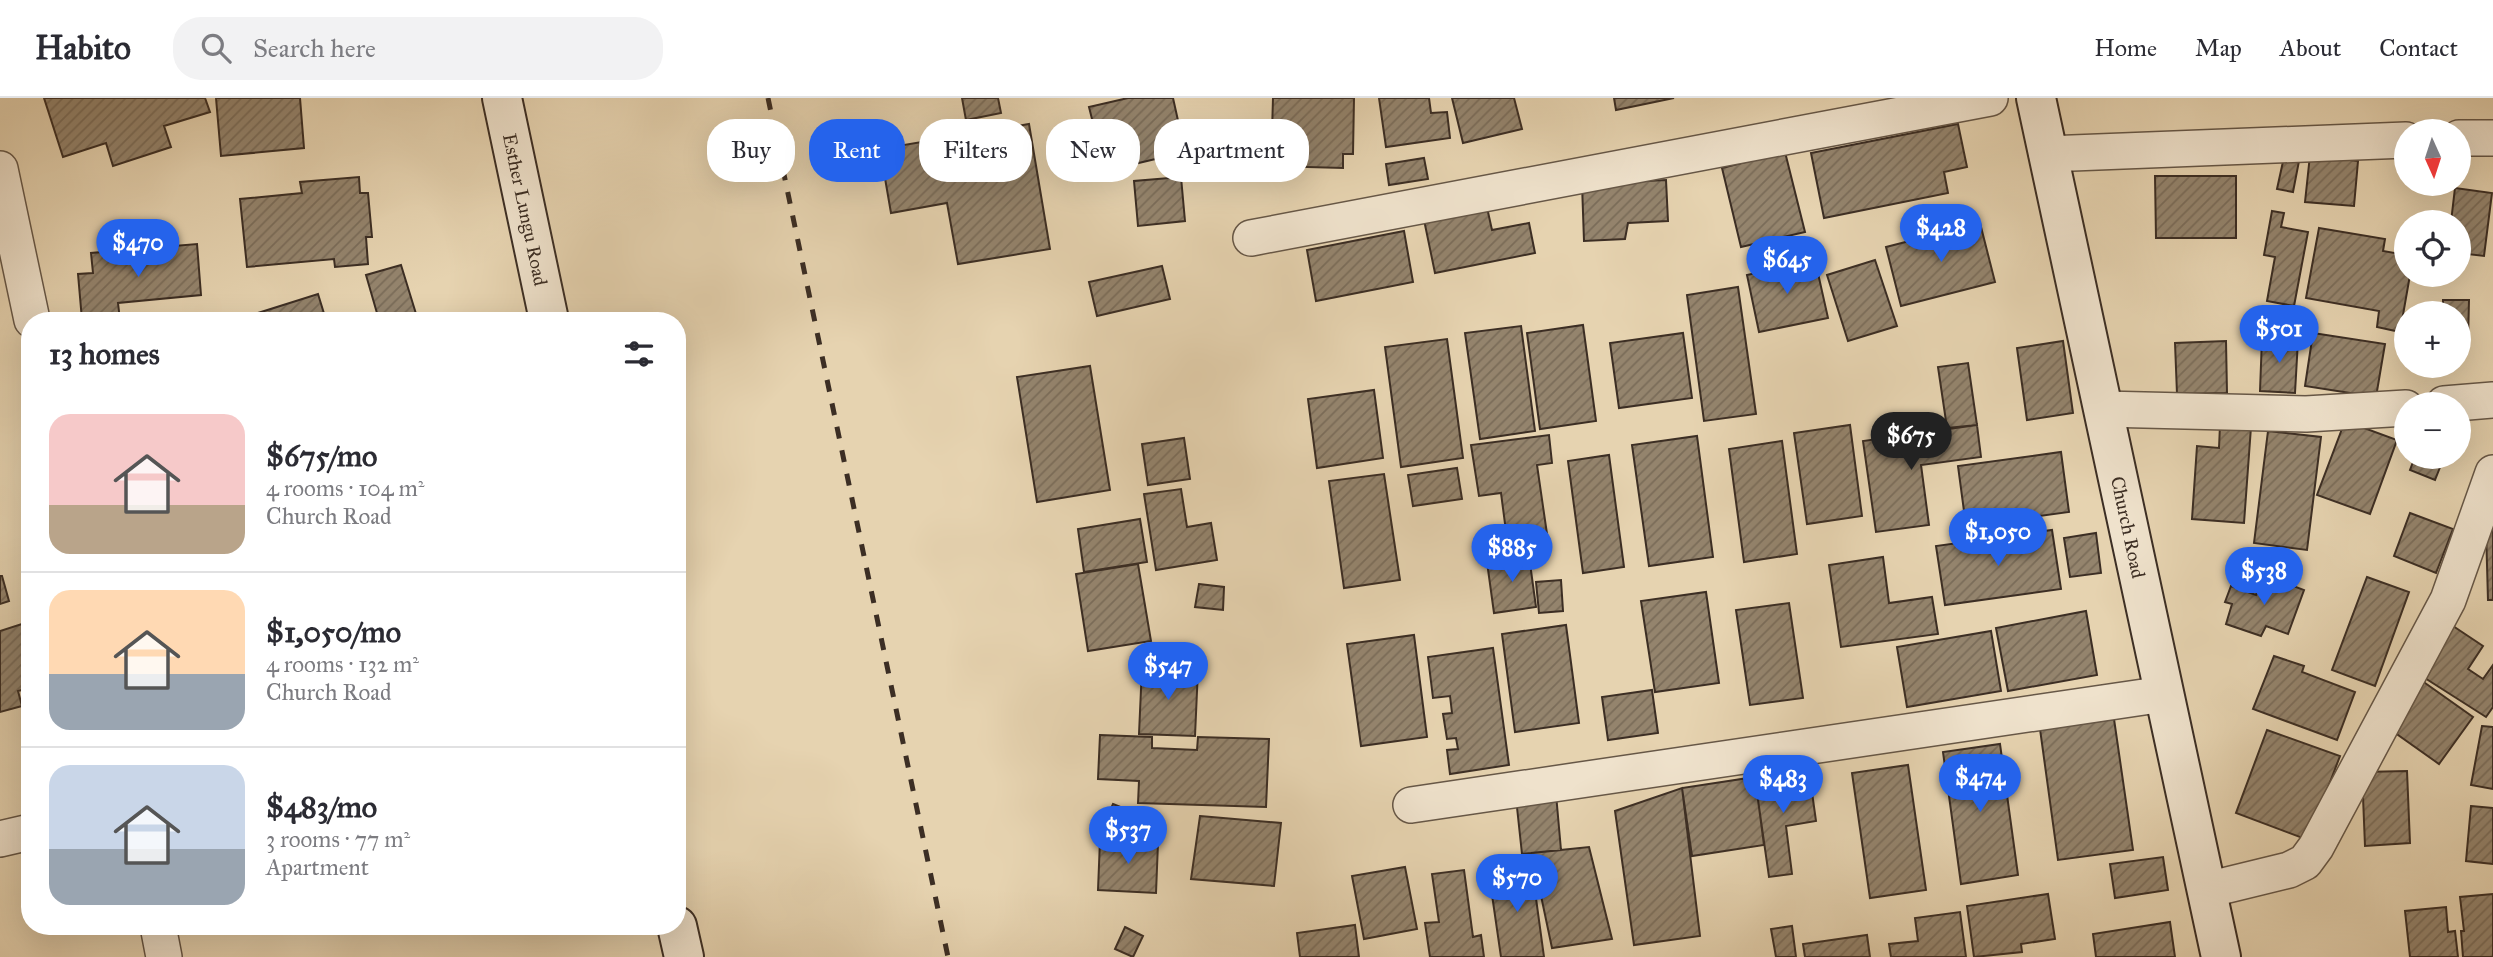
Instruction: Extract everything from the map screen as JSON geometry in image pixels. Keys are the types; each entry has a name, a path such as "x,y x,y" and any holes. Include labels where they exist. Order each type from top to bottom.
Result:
{"street":[{"name":"Esther Lungu Road","path":"502,98 547,312"},
{"path":"1251,238 1990,98"},
{"name":"Church Road","path":"2036,98 2221,957"},
{"path":"2471,138 2493,138"},
{"path":"2047,154 2394,140"},
{"path":"0,169 30,312"},
{"path":"2471,402 2493,400"},
{"path":"2103,409 2306,414 2394,409"},
{"path":"2207,890 2289,870 2305,862 2316,847 2448,600 2492,479"},
{"path":"1411,805 2164,694"},
{"path":"0,839 21,834"},
{"path":"160,935 164,957"},
{"path":"679,935 684,957"}],"building":[{"path":"44,98 205,98 210,112 164,126 171,147 113,166 106,143 63,157"},
{"path":"216,98 300,98 304,148 221,156"},
{"path":"962,98 998,98 1001,113 966,119"},
{"path":"1128,98 1173,98 1178,119 1154,119 1154,159 1140,163 1140,119 1092,119 1089,107"},
{"path":"1273,98 1354,98 1353,154 1343,154 1343,168 1309,167 1309,119 1272,119"},
{"path":"1379,98 1429,98 1431,113 1447,112 1450,138 1386,147"},
{"path":"1452,98 1514,98 1522,129 1463,143"},
{"path":"1614,98 1674,98 1616,110"},
{"path":"1958,124 1967,167 1944,172 1948,193 1824,218 1811,153"},
{"path":"919,142 919,182 1032,182 1032,142 1050,249 958,264 947,203 891,213 886,182 905,182 905,145"},
{"path":"1785,152 1805,232 1741,247 1722,168"},
{"path":"2310,155 2358,161 2354,206 2305,202"},
{"path":"2284,157 2299,161 2293,192 2277,189"},
{"path":"1424,158 1428,179 1389,185 1386,164"},
{"path":"2155,176 2236,176 2236,238 2156,238"},
{"path":"359,177 360,193 368,193 372,237 366,237 368,264 335,267 334,259 247,267 240,199 302,193 300,182"},
{"path":"1666,180 1668,221 1628,223 1625,239 1584,241 1582,184"},
{"path":"1134,182 1181,182 1185,221 1138,226"},
{"path":"2471,190 2492,193 2484,256 2471,254 2471,210 2452,210 2454,196 2471,196"},
{"path":"1486,203 1492,230 1529,223 1535,253 1435,273 1423,215"},
{"path":"2272,211 2284,213 2281,227 2308,232 2294,306 2267,301 2275,257 2264,255"},
{"path":"1980,223 1995,282 1901,306 1886,247"},
{"path":"2319,228 2385,239 2383,251 2394,253 2394,287 2408,287 2405,301 2394,301 2394,331 2377,327 2379,311 2306,298"},
{"path":"1404,231 1413,282 1316,301 1307,250"},
{"path":"197,244 201,295 118,303 119,312 81,312 78,274 93,273 91,253"},
{"path":"1815,260 1828,318 1759,332 1747,275"},
{"path":"1875,260 1897,326 1848,341 1827,275"},
{"path":"401,265 415,312 377,312 366,275"},
{"path":"1162,266 1170,299 1097,316 1089,282"},
{"path":"1738,287 1756,414 1704,421 1687,295"},
{"path":"318,294 324,312 261,312"},
{"path":"1583,325 1596,421 1540,429 1527,333"},
{"path":"1521,326 1535,431 1480,439 1465,333"},
{"path":"1683,333 1692,398 1619,408 1610,343"},
{"path":"2313,333 2385,344 2376,397 2305,386"},
{"path":"2262,338 2298,340 2295,393 2260,391"},
{"path":"1447,339 1463,458 1401,467 1385,347"},
{"path":"2063,341 2073,413 2027,420 2017,348"},
{"path":"2226,341 2227,393 2177,394 2175,343"},
{"path":"1968,363 1977,425 1947,428 1938,367"},
{"path":"1090,366 1110,490 1037,502 1017,377"},
{"path":"1374,390 1383,458 1317,468 1308,399"},
{"path":"2345,421 2394,439 2394,448 2370,514 2317,495"},
{"path":"1850,425 1862,516 1807,524 1794,433"},
{"path":"1977,425 1981,457 1921,465 1929,525 1876,532 1863,441"},
{"path":"2220,425 2251,427 2244,523 2192,519 2197,446 2219,448"},
{"path":"2268,431 2321,437 2307,550 2254,543"},
{"path":"1549,435 1552,463 1537,465 1547,534 1507,539 1501,493 1479,496 1471,445"},
{"path":"1697,436 1713,557 1649,566 1632,445"},
{"path":"1184,438 1190,479 1148,485 1142,444"},
{"path":"1782,441 1797,554 1744,562 1729,449"},
{"path":"2061,452 2069,512 1966,526 1958,466"},
{"path":"1609,455 1624,567 1583,573 1568,461"},
{"path":"1457,468 1462,499 1413,506 1408,475"},
{"path":"2410,469 2439,469 2435,480"},
{"path":"1384,474 1400,580 1344,588 1329,481"},
{"path":"1181,489 1187,527 1211,523 1217,560 1156,570 1144,494"},
{"path":"2410,513 2453,529 2436,573 2394,556"},
{"path":"1140,519 1147,562 1084,572 1078,529"},
{"path":"2486,529 2493,529 2493,600 2488,600"},
{"path":"2052,530 2061,589 1945,605 1936,546"},
{"path":"2096,533 2101,573 2070,577 2064,538"},
{"path":"1529,556 1536,607 1494,613 1487,562"},
{"path":"1883,557 1889,603 1932,597 1938,634 1841,647 1829,565"},
{"path":"1138,564 1151,641 1088,651 1076,574"},
{"path":"2264,575 2304,590 2288,634 2266,626 2261,636 2226,624 2232,604 2225,602 2231,586 2256,595"},
{"path":"0,576 9,601 0,604"},
{"path":"2367,577 2409,592 2375,686 2332,670"},
{"path":"1561,580 1563,611 1539,613 1536,582"},
{"path":"1199,584 1224,587 1223,610 1195,607"},
{"path":"1706,592 1719,683 1655,692 1641,601"},
{"path":"1789,603 1803,698 1750,705 1736,610"},
{"path":"2086,611 2097,675 2008,691 1996,628"},
{"path":"21,624 21,690 18,691 21,706 0,712 0,631"},
{"path":"2450,624 2483,646 2468,669 2483,679 2493,665 2493,707 2486,717 2417,673"},
{"path":"1566,625 1579,723 1515,732 1502,634"},
{"path":"1991,631 2001,691 1907,707 1897,647"},
{"path":"1414,635 1427,737 1361,746 1347,644"},
{"path":"1493,648 1509,765 1450,774 1447,750 1458,749 1456,738 1447,739 1443,714 1452,713 1450,696 1433,698 1428,657"},
{"path":"2274,656 2304,666 2302,672 2355,692 2337,740 2253,709"},
{"path":"1142,667 1198,669 1195,736 1139,734"},
{"path":"2418,678 2473,717 2439,764 2384,725"},
{"path":"1652,690 1658,733 1608,740 1602,697"},
{"path":"2114,719 2133,850 2058,860 2040,729"},
{"path":"2482,726 2493,727 2493,789 2471,785"},
{"path":"2267,730 2340,756 2308,840 2236,813"},
{"path":"1100,735 1152,737 1152,748 1197,750 1198,737 1269,739 1266,807 1138,803 1139,781 1098,779"},
{"path":"2000,744 2018,875 1961,884 1943,752"},
{"path":"1908,765 1926,890 1870,898 1852,773"},
{"path":"1809,771 1816,821 1786,826 1792,874 1769,877 1755,779"},
{"path":"2407,771 2410,843 2365,846 2362,772"},
{"path":"1755,777 1764,845 1692,856 1682,788"},
{"path":"1682,788 1700,936 1634,945 1615,811"},
{"path":"1556,794 1561,850 1522,854 1516,798"},
{"path":"1113,804 1128,810 1116,835 1102,828"},
{"path":"2471,806 2493,808 2493,864 2466,861"},
{"path":"1200,816 1281,823 1274,886 1191,879"},
{"path":"1100,840 1158,843 1156,893 1098,890"},
{"path":"1589,847 1612,939 1552,948 1532,853"},
{"path":"2163,857 2168,890 2115,898 2110,864"},
{"path":"1405,867 1417,929 1364,939 1352,876"},
{"path":"1532,869 1544,957 1501,957 1489,874"},
{"path":"1464,870 1473,937 1481,935 1484,957 1430,957 1425,923 1439,922 1432,874"},
{"path":"2048,894 2055,939 2021,944 2022,952 1974,957 1967,906"},
{"path":"2493,894 2493,957 2463,957 2461,931 2464,931 2460,897"},
{"path":"2446,907 2448,932 2455,931 2458,957 2410,957 2405,911"},
{"path":"1960,912 1966,957 1891,957 1889,944 1918,941 1915,918"},
{"path":"2170,922 2175,957 2096,957 2093,934"},
{"path":"1355,925 1359,957 1300,957 1297,933"},
{"path":"1792,926 1796,957 1776,957 1771,929"},
{"path":"1125,927 1143,936 1133,957 1115,949"},
{"path":"1867,935 1870,957 1805,957 1803,944"}],"railway":[{"path":"768,98 948,957"}]}
